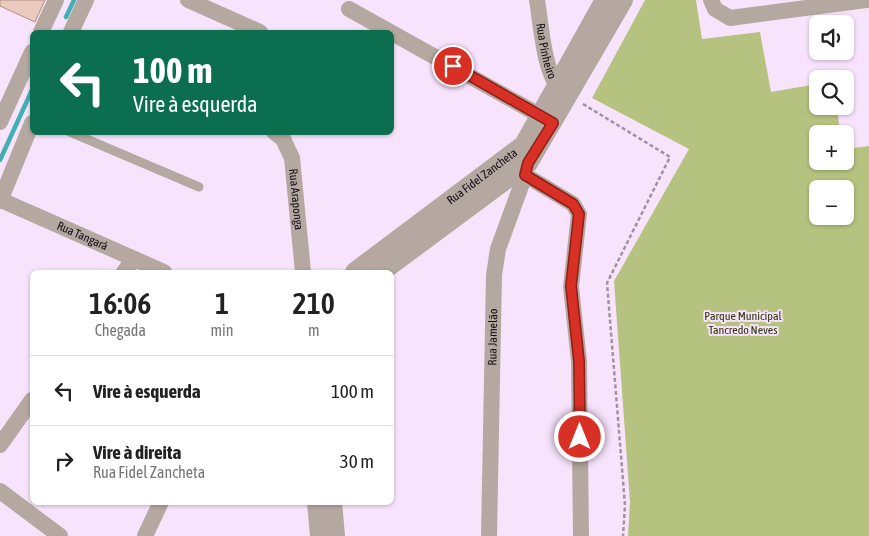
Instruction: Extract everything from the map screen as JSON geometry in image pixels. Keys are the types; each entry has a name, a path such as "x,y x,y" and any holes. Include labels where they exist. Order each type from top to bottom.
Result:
{"street":[{"path":"45,30 56,0"},
{"path":"72,30 86,0"},
{"path":"188,0 256,30"},
{"name":"Rua Pinheiro","path":"537,0 549,71 562,91"},
{"name":"Rua Fidel Zancheta","path":"562,91 605,0"},
{"name":"Rua Fidel Zancheta","path":"384,270 526,161 562,91 623,0"},
{"path":"711,0 715,10 722,15 736,18 866,0"},
{"path":"349,9 387,30"},
{"path":"394,34 546,119"},
{"path":"0,122 30,56"},
{"path":"1,195 30,128"},
{"name":"Rua Araponga","path":"278,135 283,139 292,158 303,270"},
{"path":"526,161 573,204 579,214 571,286 579,361 581,536"},
{"name":"Rua Fidel Zancheta","path":"358,270 526,161"},
{"name":"Rua Jamelão","path":"489,536 494,275 498,249 526,161"},
{"name":"Rua Tangará","path":"1,195 159,270"},
{"path":"126,270 134,259"},
{"path":"0,445 30,403"},
{"path":"0,491 51,533"},
{"path":"144,536 160,505"},
{"path":"317,505 320,536"},
{"path":"332,505 335,536"}],"lane":[{"path":"77,135 198,187"}],"path":[{"path":"562,91 670,157 607,283 625,505 623,536"}],"green space":[{"name":"Parque Municipal Tancredo Neves","path":"645,0 696,0 702,39 760,32 771,92 809,85 809,115 838,115 839,125 809,125 809,170 854,170 854,148 869,146 869,536 628,536 630,502 614,281 689,149 592,98"}],"building":[{"path":"0,0 45,0 35,22 0,6"}],"waterway":[{"path":"66,17 74,0"},
{"path":"0,160 30,94"}],"route":[{"path":"453,66 553,123 528,163 525,175 573,204 579,214 571,286 579,361 580,437"}]}
